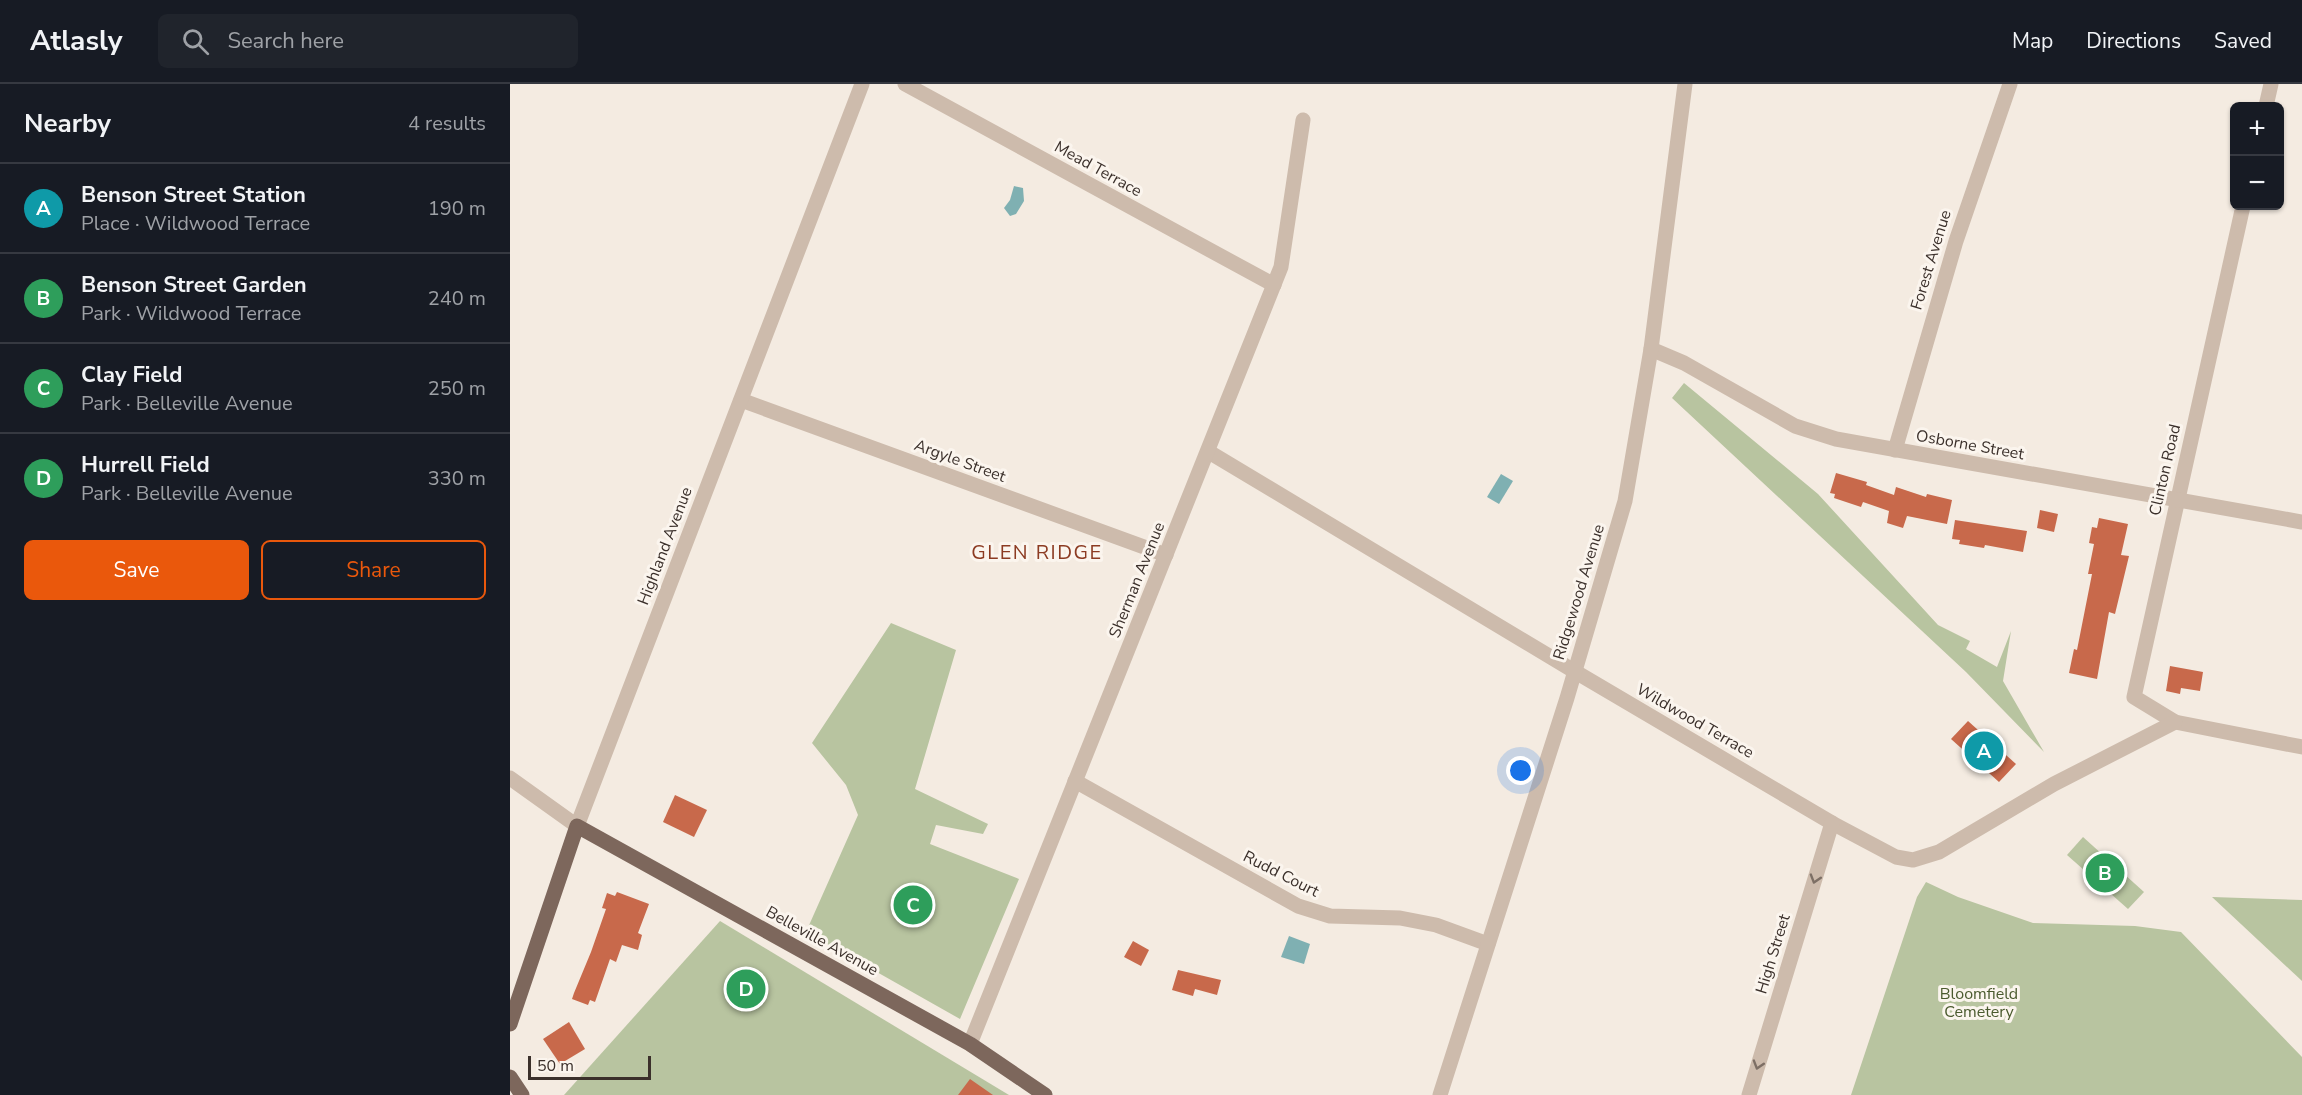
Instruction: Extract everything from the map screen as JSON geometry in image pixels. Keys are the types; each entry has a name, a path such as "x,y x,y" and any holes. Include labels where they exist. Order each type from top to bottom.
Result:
{"main road":[{"name":"Highland Avenue","path":"510,1024 577,826"},
{"name":"Belleville Avenue","path":"577,826 970,1044 1045,1095"},
{"path":"510,1077 522,1095"}],"street":[{"name":"Highland Avenue","path":"577,826 862,84"},
{"name":"Mead Terrace","path":"905,84 1274,285"},
{"name":"Ridgewood Avenue","path":"1440,1095 1574,671 1625,501 1651,349 1685,84"},
{"name":"Forest Avenue","path":"1895,450 1952,251 2010,84"},
{"path":"2267,102 2271,84"},
{"name":"Sherman Avenue","path":"970,1044 1274,285 1284,251 1303,120"},
{"name":"Clinton Road","path":"2175,722 2134,697 2242,210"},
{"name":"Osborne Street","path":"1651,349 1684,363 1795,426 1836,440 2177,498 2302,522"},
{"name":"Argyle Street","path":"741,400 1166,555"},
{"name":"Wildwood Terrace","path":"1209,452 1574,671 1832,823 1896,857 1913,860 1939,852 2054,784 2175,722"},
{"path":"2175,722 2302,747"},
{"path":"510,778 577,826"},
{"name":"Rudd Court","path":"1076,781 1298,906 1330,916 1400,918 1427,923 1488,944"},
{"name":"High Street","path":"1749,1095 1832,823"}],"green space":[{"path":"1684,383 1818,494 1938,625 1970,641 1966,649 1997,667 2011,631 2003,681 2044,752 1966,672 1672,398"},
{"path":"891,623 956,650 915,789 988,824 983,834 936,825 930,844 1019,879 960,1019 806,932 858,815 846,785 812,743"},
{"path":"2083,837 2144,892 2128,909 2067,855"},
{"name":"Bloomfield Cemetery","path":"1926,882 1958,897 2033,923 2135,926 2181,932 2302,1057 2302,1095 1851,1095 1917,897"},
{"path":"2212,897 2302,900 2302,981"},
{"path":"720,921 1009,1095 564,1095"}],"water":[{"path":"1014,186 1023,188 1024,201 1016,214 1010,216 1004,208 1010,200"},
{"path":"1501,474 1513,481 1499,504 1487,497"},
{"path":"1289,936 1310,944 1304,964 1281,957"}],"building":[{"path":"1836,473 1867,482 1866,485 1894,495 1896,487 1926,497 1927,494 1952,500 1947,524 1907,516 1903,528 1887,523 1889,511 1863,502 1861,507 1834,498 1835,494 1830,493"},
{"path":"2040,510 2058,514 2054,532 2037,528"},
{"path":"2099,518 2128,524 2121,555 2129,556 2115,614 2109,612 2097,679 2069,673 2074,649 2077,650 2092,574 2088,574 2094,544 2089,543 2092,527 2097,528"},
{"path":"1955,520 2027,531 2023,552 1985,545 1984,548 1959,544 1960,540 1952,539"},
{"path":"2170,666 2203,672 2200,691 2181,688 2180,694 2166,691"},
{"path":"1968,721 2016,764 1999,782 1951,739"},
{"path":"675,795 707,810 694,837 663,822"},
{"path":"617,892 649,904 638,933 642,935 638,950 622,945 616,962 610,959 595,1002 590,1000 588,1005 572,999 606,909 602,908 607,893 615,896"},
{"path":"1133,941 1149,950 1141,966 1124,957"},
{"path":"1178,970 1221,980 1217,995 1195,989 1193,996 1172,990"},
{"path":"569,1022 585,1049 560,1064 543,1039"},
{"path":"970,1079 993,1095 958,1095"}],"place":[{"name":"Benson Street Station","path":"1984,751"},
{"name":"Benson Street Garden","path":"2105,873"},
{"name":"Clay Field","path":"913,905"},
{"name":"Hurrell Field","path":"746,989"}],"district":[{"name":"GLEN RIDGE","path":"1037,552"}]}
